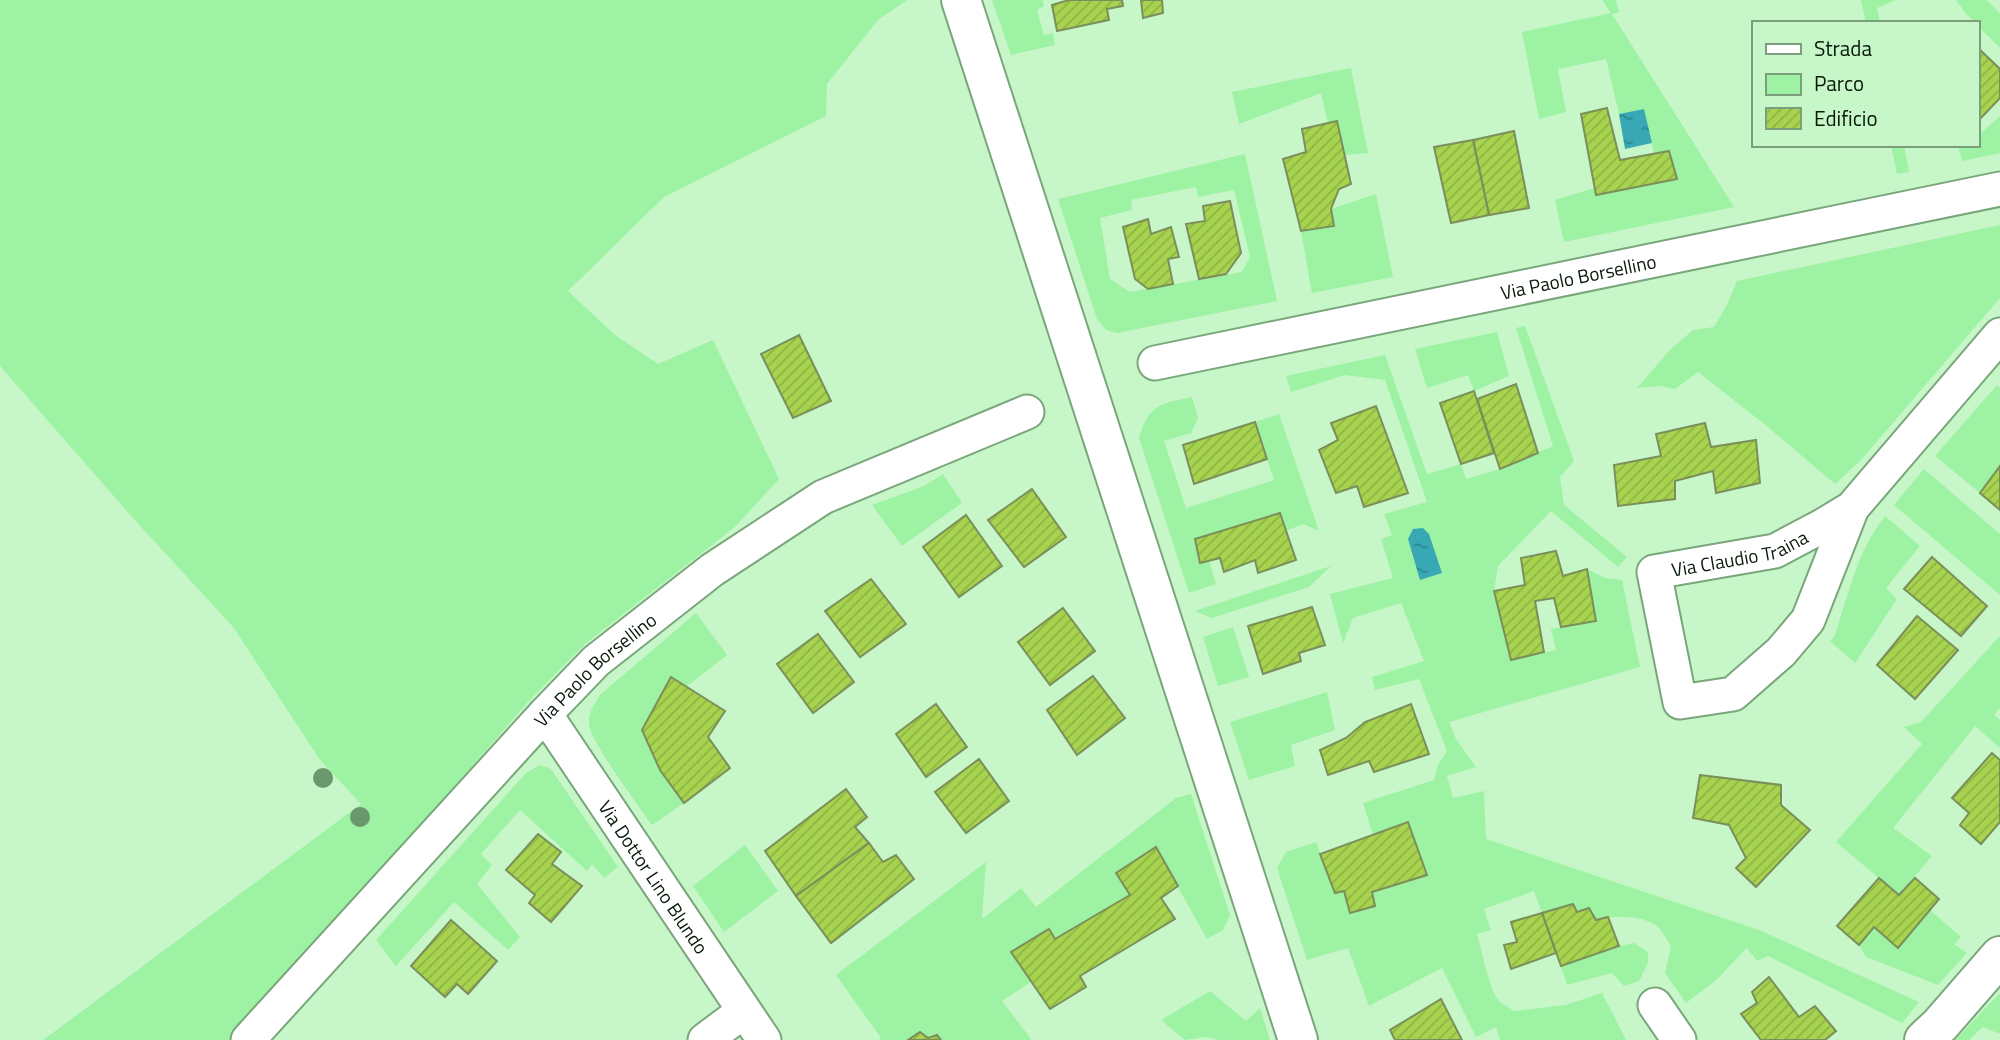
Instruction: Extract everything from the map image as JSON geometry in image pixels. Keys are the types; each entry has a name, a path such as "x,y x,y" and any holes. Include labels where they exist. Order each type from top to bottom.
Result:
{"main road":[{"path":"961,0 1298,1040"},
{"path":"1924,1040 2000,956"}],"street":[{"name":"Via Paolo Borsellino","path":"1155,363 2000,189"},
{"name":"Via Claudio Traina","path":"1852,508 1808,620 1781,652 1733,694 1679,702 1654,572 1775,551 1852,508 2000,335"},
{"name":"Via Paolo Borsellino","path":"248,1040 596,661 712,570 823,497 1027,412"},
{"name":"Via Dottor Lino Blundo","path":"545,714 764,1040"},
{"path":"1655,1005 1679,1040"},
{"path":"705,1040 744,1011"}],"green space":[{"path":"0,0 907,0 878,20 827,84 826,116 664,197 568,291 615,335 658,364 713,340 779,479 735,527 585,644 528,702 232,1040 43,1040 361,804 320,760 234,628 132,517 0,366"},
{"path":"992,0 1043,0 1044,6 1037,10 1044,35 1053,33 1055,45 1011,55"},
{"path":"1602,0 1616,0 1619,12 1612,14 1734,207 1564,242 1555,200 1595,188 1596,195 1677,179 1669,151 1654,154 1644,109 1619,114 1606,59 1558,69 1566,112 1539,119 1522,32 1611,13"},
{"path":"1861,0 1896,0 1877,8 1880,21 1866,21"},
{"path":"1956,0 1987,0 2000,14 2000,48 1979,27 1979,21 1975,21"},
{"path":"1351,68 1368,153 1345,155 1337,121 1328,123 1321,93 1239,124 1232,92"},
{"path":"2000,116 2000,153 1962,161 1958,147 1979,147 1979,133"},
{"path":"1891,147 1904,147 1909,172 1897,174"},
{"path":"1245,154 1277,301 1117,333 1106,330 1097,319 1058,199","holes":["1196,187 1198,197 1234,190 1250,257 1242,272 1130,292 1110,279 1100,218 1132,210 1131,200"]},
{"path":"1376,194 1393,277 1312,293 1301,231 1334,226 1331,209"},
{"path":"2000,225 2000,298 1861,460 1835,484 1698,372 1675,389 1659,386 1637,388 1670,350 1693,330 1714,327 1737,281"},
{"path":"1525,326 1574,461 1560,477 1564,505 1627,557 1618,567 1551,511 1498,566 1494,591 1511,659 1556,650 1551,629 1596,621 1587,569 1605,578 1622,580 1640,667 1449,722 1456,739 1476,767 1447,776 1453,798 1484,791 1486,839 1759,930 1919,1002 1902,1023 1768,956 1757,961 1747,948 1715,981 1686,1003 1665,973 1671,946 1658,927 1645,920 1628,917 1596,920 1589,908 1577,912 1573,904 1542,913 1534,891 1484,909 1491,930 1477,934 1496,997 1514,1011 1566,1005 1602,993 1626,1040 1500,1040 1496,1027 1476,1037 1442,968 1369,1006 1348,948 1307,960 1277,868 1286,852 1316,842 1335,893 1344,891 1350,912 1375,906 1372,892 1426,875 1373,835 1363,803 1434,780 1438,765 1447,751 1419,679 1375,690 1372,677 1424,661 1401,603 1353,618 1343,643 1330,594 1393,578 1381,539 1392,535 1384,514 1427,502 1385,380 1345,375 1291,392 1286,376 1385,355 1427,474 1461,464 1466,479 1500,469 1553,446 1516,328"},
{"path":"1497,332 1509,376 1474,391 1468,375 1427,388 1415,349"},
{"path":"1997,385 2000,387 2000,466 1980,493 1935,456"},
{"path":"1192,397 1198,418 1191,433 1164,441 1186,508 1274,480 1255,422 1279,414 1319,531 1303,524 1286,531 1280,513 1195,539 1200,562 1209,560 1216,584 1189,593 1139,438 1147,418 1157,407"},
{"path":"1924,469 2000,534 2000,595 1894,505"},
{"path":"943,474 962,503 902,546 872,505 924,486"},
{"path":"1885,516 1920,546 1886,588 1897,599 1855,663 1830,641 1835,635 1861,558"},
{"path":"1331,566 1309,587 1212,618 1195,611"},
{"path":"696,613 727,655 686,687 671,677 642,730 660,770 684,803 652,825 598,745 589,724 590,716 601,694"},
{"path":"1233,627 1249,677 1218,686 1203,637"},
{"path":"2000,636 2000,708 1994,715 2000,720 2000,748 1975,726 1893,828 1932,856 1899,895 1836,842 1922,744 1904,727 1921,722"},
{"path":"1327,692 1335,730 1291,745 1295,766 1249,780 1230,722"},
{"path":"540,765 551,769 618,867 604,878 592,864 587,871 520,810 481,854 492,865 477,884 520,937 508,950 454,902 396,966 376,940 526,773"},
{"path":"1191,794 1230,915 1223,930 1207,939 1156,848 1117,873 1130,895 1055,939 1049,929 1011,952 1031,982 1002,1001 1031,1039 879,1040 881,1038 836,975 986,862 982,919 1021,888 1036,907 1176,798"},
{"path":"745,845 778,891 724,932 693,886"},
{"path":"1930,910 1961,937 1954,944 1967,953 1938,985 1866,957 1859,945 1874,927 1898,947"},
{"path":"1634,943 1648,952 1648,963 1639,981 1624,986 1612,973 1567,985 1561,966"},
{"path":"1210,991 1246,1021 1260,1008 1270,1040 1219,1040 1206,1037 1185,1040 1161,1020"},
{"path":"2000,993 2000,1034 1983,1027 1969,1040 1955,1040"}],"water":[{"path":"1644,109 1652,143 1625,149 1619,114"},
{"path":"1423,528 1429,534 1442,573 1420,580 1408,539 1413,529"}],"building":[{"path":"1069,0 1122,0 1123,6 1107,9 1109,20 1057,31 1052,5"},
{"path":"1141,0 1162,0 1163,13 1143,18"},
{"path":"1979,49 2000,69 2000,98 1979,120"},
{"path":"1607,108 1620,160 1669,151 1677,179 1596,195 1581,114"},
{"path":"1337,121 1351,184 1339,189 1331,209 1334,226 1301,231 1283,159 1306,152 1302,129"},
{"path":"1514,131 1529,208 1489,215 1473,140"},
{"path":"1473,140 1489,215 1451,223 1434,147"},
{"path":"1230,201 1241,253 1226,274 1199,279 1186,224 1205,221 1203,206"},
{"path":"1148,219 1151,234 1171,227 1179,257 1168,259 1173,284 1148,289 1135,279 1123,227"},
{"path":"799,335 831,401 793,418 761,354"},
{"path":"1516,384 1538,453 1500,469 1477,399"},
{"path":"1474,391 1494,453 1461,464 1440,403"},
{"path":"1376,406 1408,493 1364,507 1357,486 1336,493 1319,450 1338,440 1331,423"},
{"path":"1255,422 1267,459 1194,484 1183,445"},
{"path":"1705,423 1711,447 1756,440 1760,483 1716,493 1713,471 1675,481 1675,499 1618,506 1614,465 1661,456 1656,434"},
{"path":"2000,466 2000,510 1980,493"},
{"path":"1032,489 1066,537 1024,567 988,520"},
{"path":"1280,513 1296,560 1258,573 1255,560 1224,572 1220,558 1200,563 1195,539"},
{"path":"966,515 1002,566 959,597 923,547"},
{"path":"1556,551 1563,576 1587,569 1596,621 1561,627 1554,598 1535,601 1544,652 1511,660 1494,591 1525,585 1521,558"},
{"path":"1932,557 1987,606 1961,636 1904,589"},
{"path":"871,579 906,624 860,657 825,611"},
{"path":"1312,607 1325,645 1299,653 1301,661 1263,674 1248,626"},
{"path":"1063,608 1095,651 1050,685 1018,642"},
{"path":"1917,616 1958,650 1915,699 1877,665"},
{"path":"818,634 854,682 813,713 777,664"},
{"path":"1093,676 1125,718 1077,755 1047,710"},
{"path":"671,677 725,711 708,737 730,768 684,803 660,770 642,730"},
{"path":"936,704 967,747 926,777 896,734"},
{"path":"1411,704 1429,754 1374,772 1369,761 1328,775 1320,750 1346,738 1365,722"},
{"path":"1992,753 2000,760 2000,822 1981,844 1960,825 1969,813 1952,798"},
{"path":"979,759 1009,801 966,833 935,792"},
{"path":"1700,775 1781,785 1781,805 1810,830 1756,887 1736,868 1746,858 1729,825 1693,818"},
{"path":"846,789 867,817 855,827 869,843 796,896 765,851"},
{"path":"1408,822 1427,875 1372,892 1375,906 1350,913 1344,891 1335,893 1320,854"},
{"path":"538,834 561,852 552,864 582,886 551,922 529,903 535,895 506,870"},
{"path":"869,843 883,862 896,855 914,879 831,943 796,896"},
{"path":"1156,847 1178,886 1161,898 1175,919 1080,976 1086,987 1050,1009 1011,952 1049,929 1055,939 1130,895 1116,873"},
{"path":"1879,878 1899,895 1915,878 1939,899 1898,948 1874,927 1859,945 1837,926"},
{"path":"1573,904 1577,912 1589,908 1596,920 1608,917 1619,946 1561,966 1542,913"},
{"path":"1542,913 1556,953 1511,969 1504,945 1517,942 1511,922"},
{"path":"451,920 497,961 468,994 457,984 445,997 411,966"},
{"path":"1769,977 1799,1017 1815,1006 1836,1031 1825,1040 1761,1040 1741,1014 1757,1003 1752,992"},
{"path":"1441,999 1462,1040 1395,1040 1390,1030"},
{"path":"920,1032 928,1038 937,1035 941,1040 908,1040"}]}
